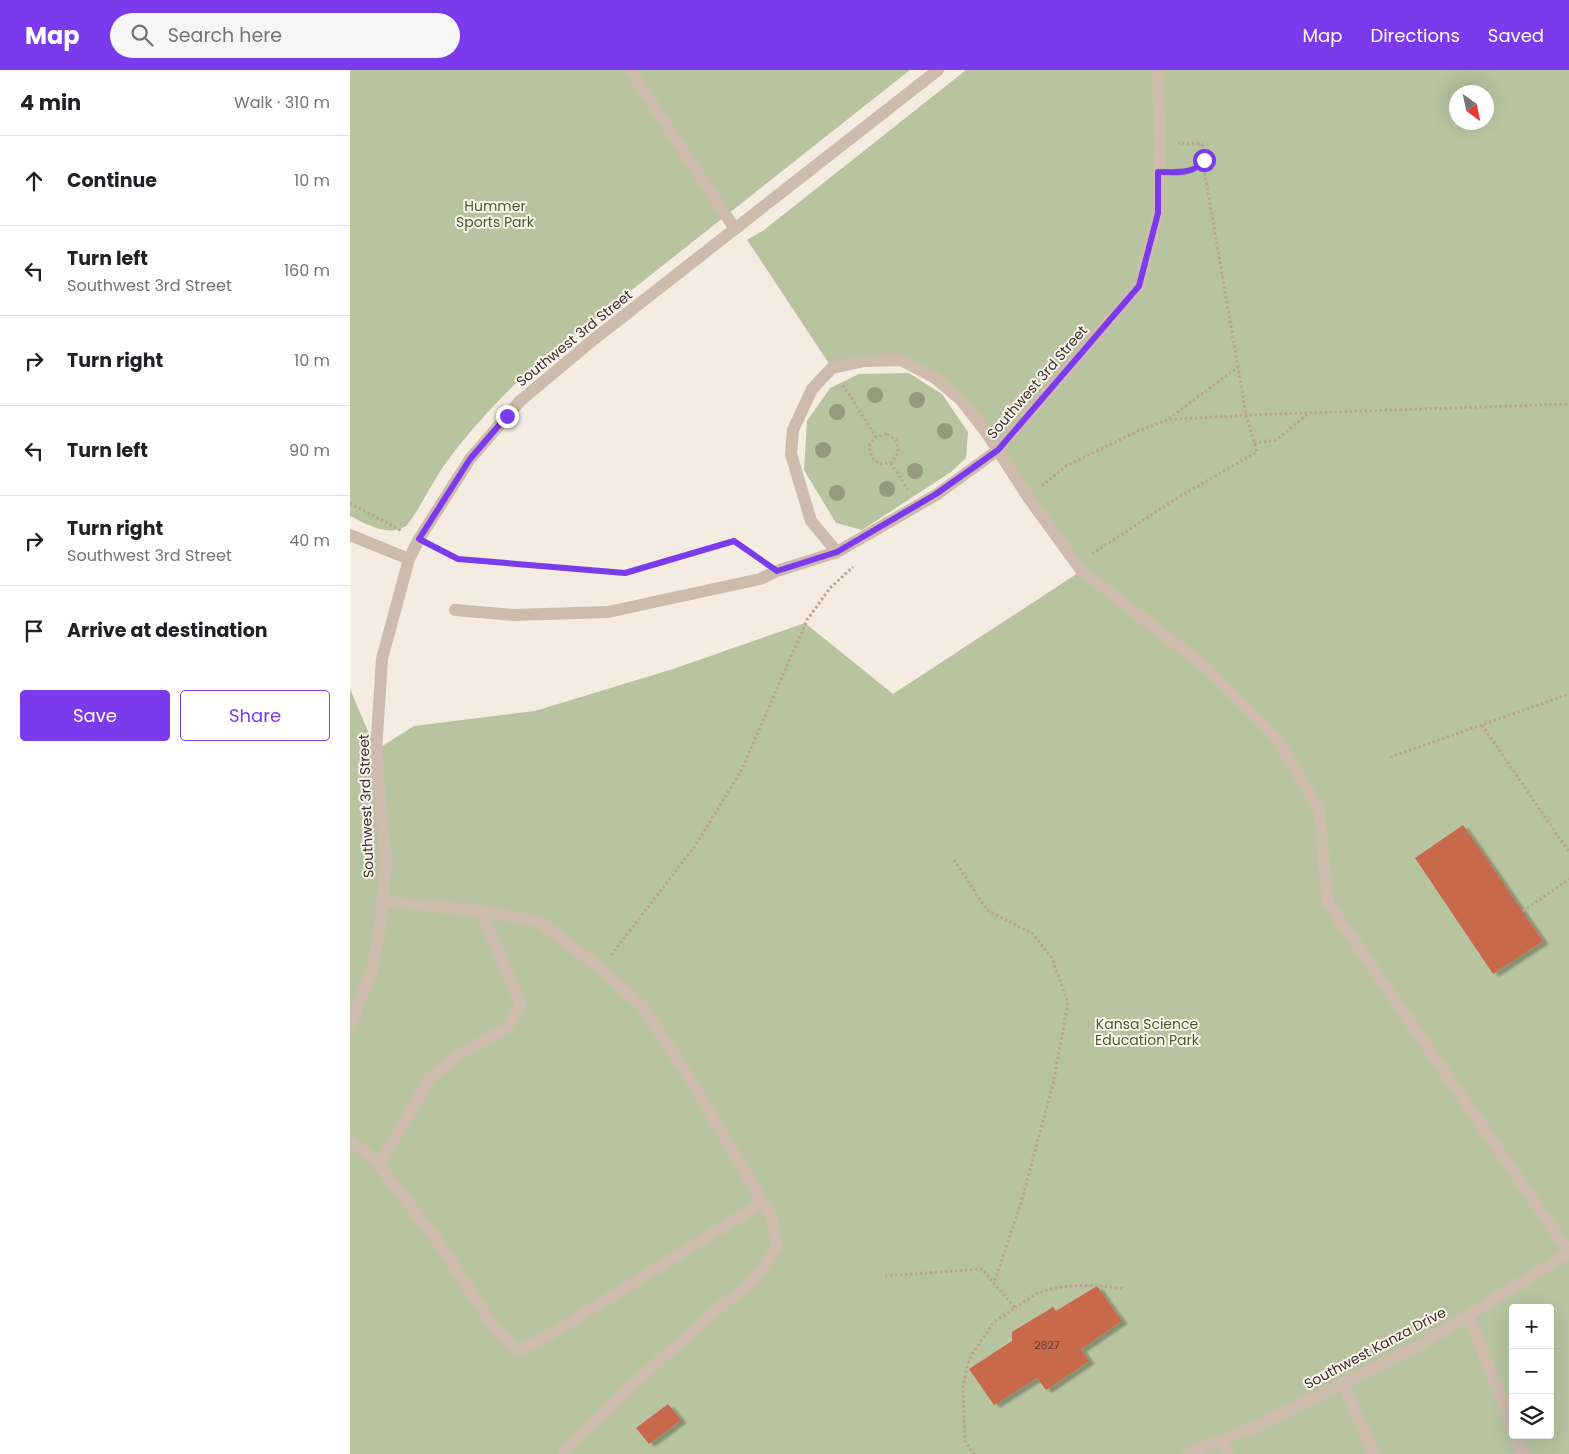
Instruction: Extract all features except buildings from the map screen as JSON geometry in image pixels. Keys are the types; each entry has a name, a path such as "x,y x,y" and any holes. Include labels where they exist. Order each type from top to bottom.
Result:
{"street":[{"path":"630,70 735,229"},
{"name":"Southwest 3rd Street","path":"350,1026 372,970 381,921 386,858 376,751 382,659 409,559 419,539 470,459 520,401 594,340 938,70"},
{"name":"Southwest 3rd Street","path":"455,610 514,615 608,612 760,579 777,571 837,552 936,494 998,450 1139,286 1158,213 1160,142 1158,70"},
{"path":"837,552 811,521 791,454 793,430 812,389 832,368 865,361 901,360 936,378 961,400 1081,570 1209,670 1276,737 1319,808 1328,904 1569,1252"},
{"path":"350,535 409,559"},
{"path":"382,902 482,911 540,922 600,968 643,1007 692,1082 772,1218 777,1247 758,1275 749,1285 726,1302 652,1367 569,1446 563,1454"},
{"path":"379,1165 430,1078 458,1054 507,1028 521,1005 482,911"},
{"path":"350,1140 379,1165 442,1247 496,1330 518,1351 551,1334 763,1202"},
{"name":"Southwest Kanza Drive","path":"1187,1454 1257,1426 1425,1342 1569,1252"},
{"path":"1468,1315 1509,1418"},
{"path":"1344,1383 1374,1454"},
{"path":"1517,1439 1523,1454"},
{"path":"1221,1441 1228,1454"}],"path":[{"path":"1076,564 1177,498 1257,452 1246,415 1203,163 1205,158 1202,144 1160,142"},
{"path":"1158,172 1189,172 1203,163"},
{"path":"1168,420 1238,367"},
{"path":"832,368 876,437"},
{"path":"1028,497 1066,466 1140,430 1168,420 1246,415 1569,404"},
{"path":"1254,443 1276,440 1310,413"},
{"path":"887,434 897,442 898,453 891,463 880,464 872,458 869,446 876,437 887,434"},
{"path":"891,463 909,492"},
{"path":"350,503 458,559 625,573 734,541 777,571"},
{"path":"600,968 695,846 741,771 807,620 830,588 859,562"},
{"path":"1390,757 1569,694"},
{"path":"1482,725 1569,852"},
{"path":"954,860 987,910 1033,934 1052,958 1068,1002 1053,1084 1021,1204 994,1283"},
{"path":"1523,911 1569,879"},
{"path":"886,1276 982,1269 1015,1308"},
{"path":"974,1454 965,1440 963,1389 967,1367 972,1354 994,1322 1036,1294 1060,1288 1097,1285 1123,1289"}],"green space":[{"name":"Hummer Sports Park","path":"350,70 910,70 523,376 460,445 441,470 416,513 406,526 399,529 385,530 378,529 350,516"},
{"name":"Kansa Science Education Park","path":"966,70 1569,70 1569,1454 350,1454 350,689 376,750 414,726 535,711 673,669 805,623 893,694 1081,571 961,400 901,360 832,368 747,240 764,230"},
{"path":"909,373 942,394 968,432 966,458 951,472 862,530 836,523 804,470 807,421 830,388 859,374"}],"route":[{"path":"507,416 470,459 419,539 458,559 625,573 734,541 777,571 837,552 936,494 998,450 1139,286 1158,213 1158,172 1189,172 1203,163 1204,160"}]}
